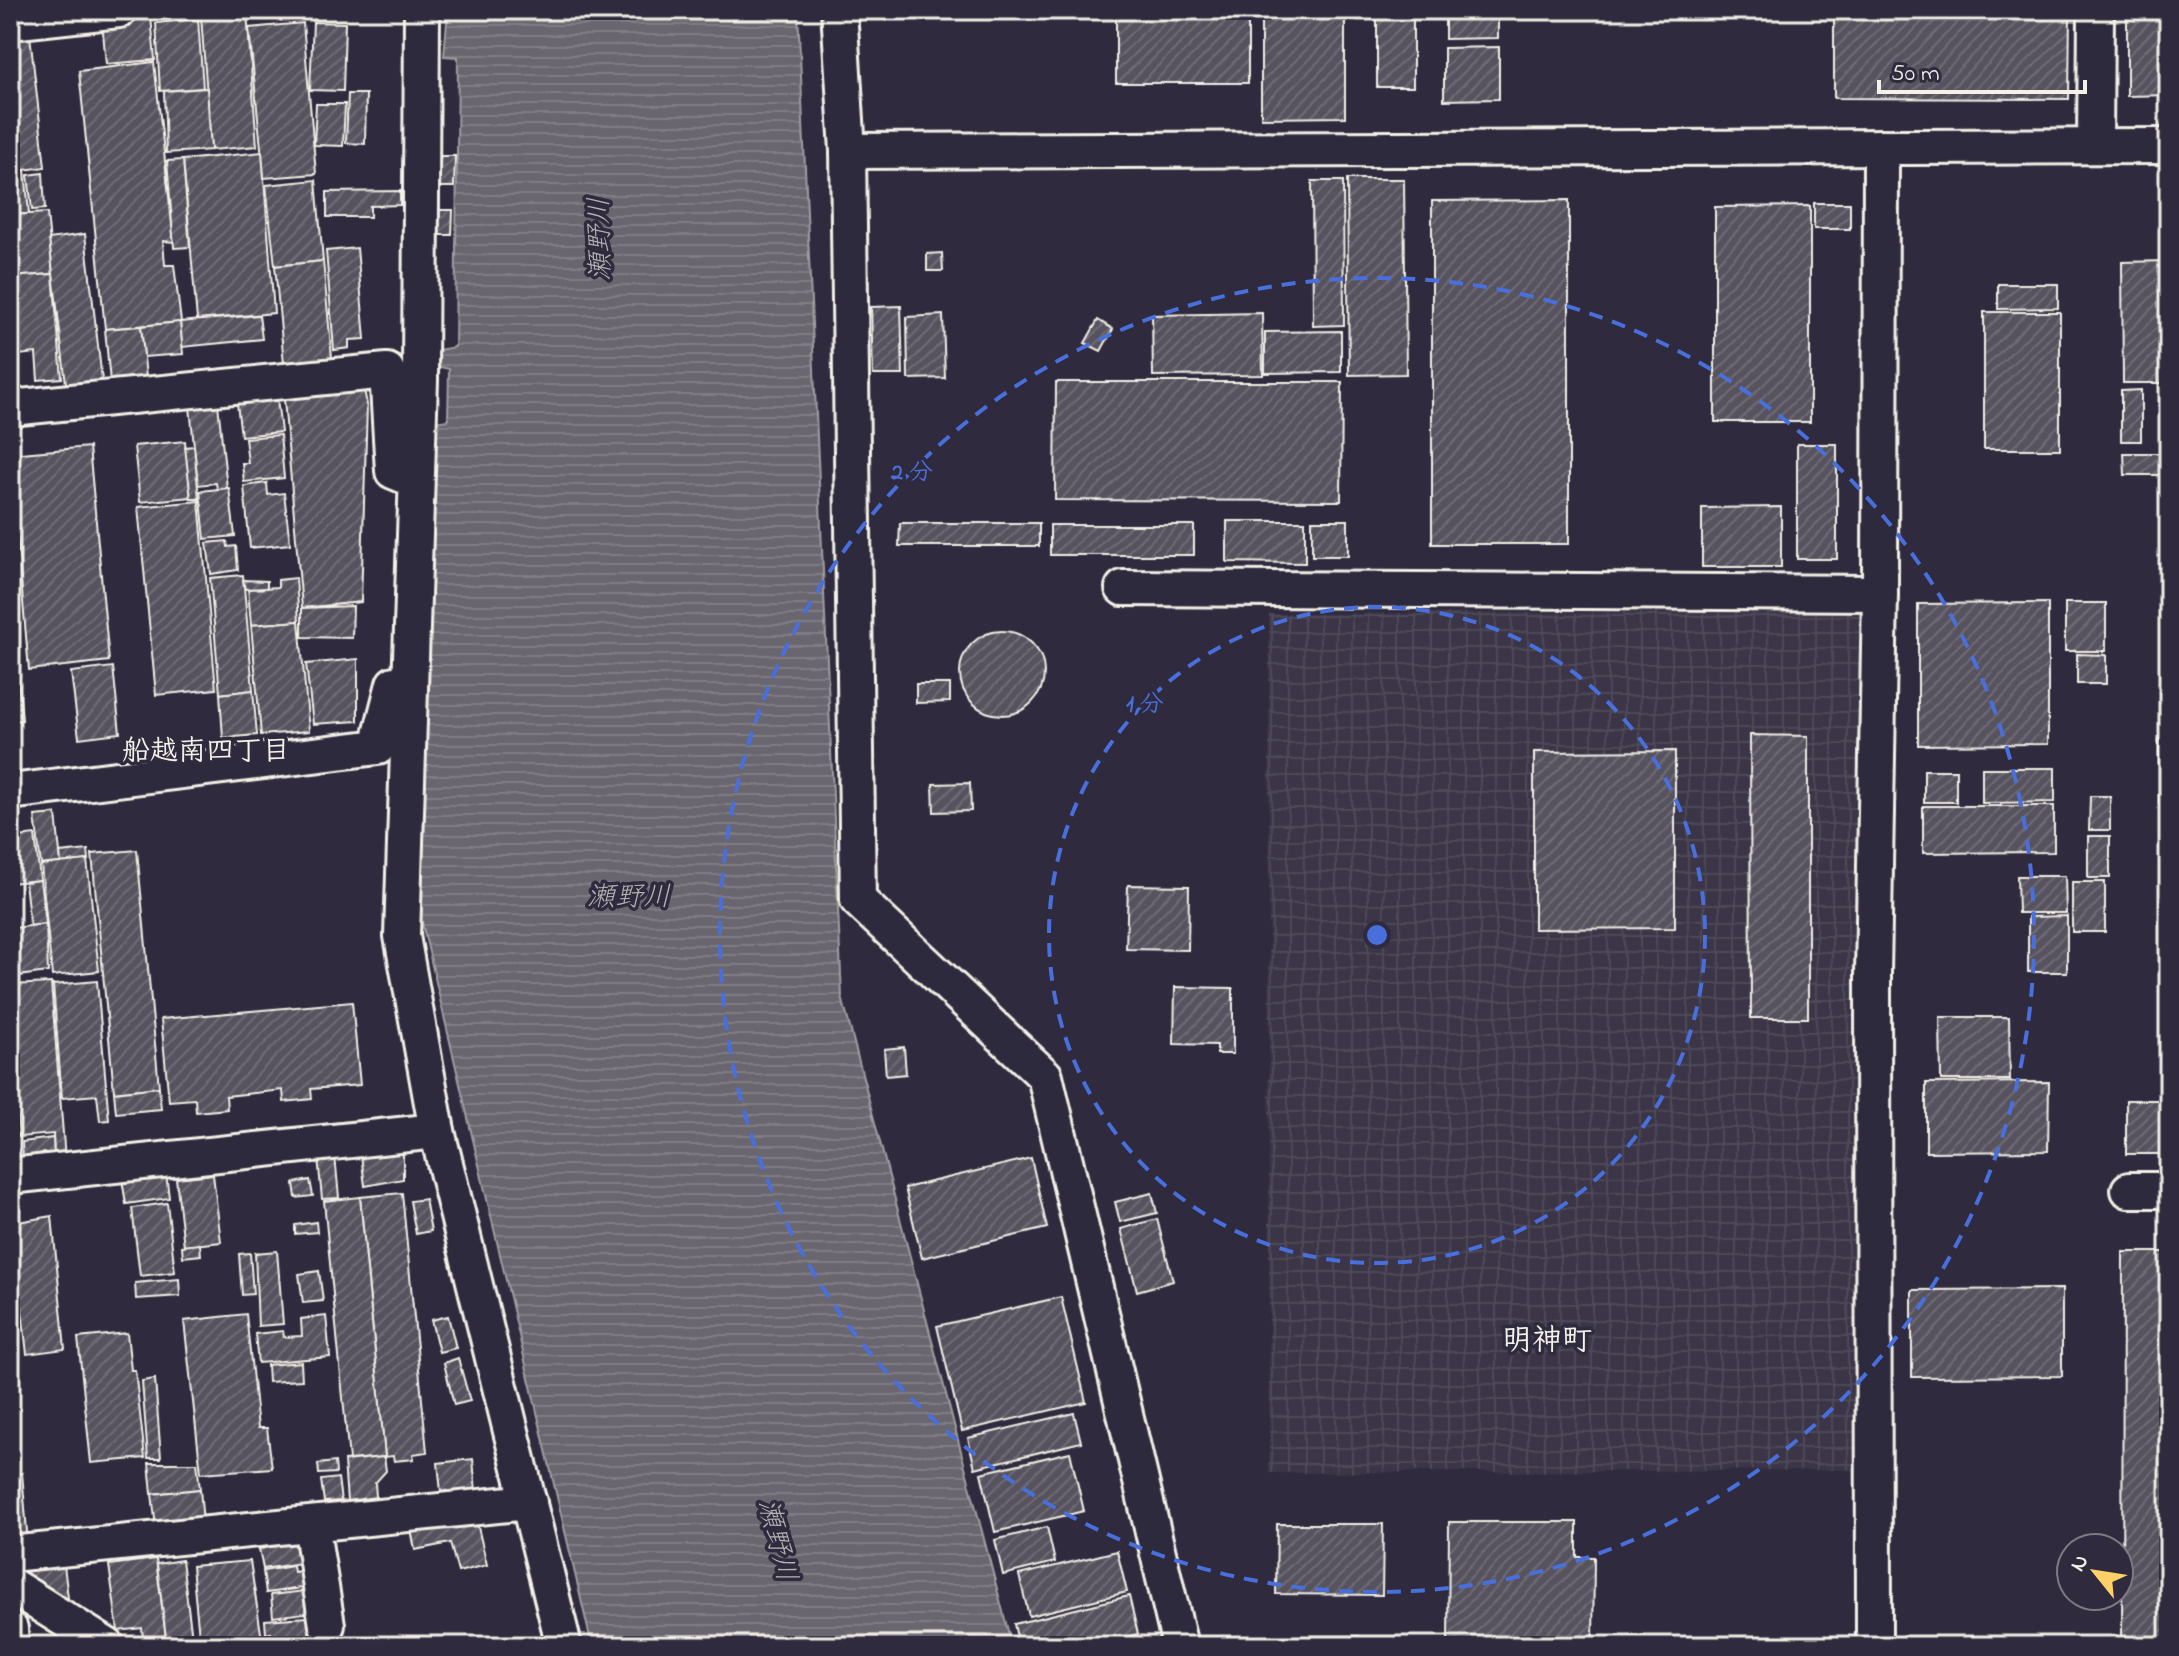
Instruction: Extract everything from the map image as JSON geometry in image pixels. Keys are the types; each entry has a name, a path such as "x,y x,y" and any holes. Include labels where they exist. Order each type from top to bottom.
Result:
{"street":[{"path":"10,22 119,10"},
{"path":"422,10 415,480 402,936 437,1131 564,1646"},
{"path":"839,10 848,151 858,900 1045,1076 1180,1646"},
{"path":"2095,146 2096,10"},
{"path":"848,151 2169,146"},
{"path":"1874,1646 1873,974 1880,593 1881,147"},
{"path":"10,408 387,371 393,471 415,480"},
{"path":"1123,588 1880,593"},
{"path":"10,792 378,747 410,623"},
{"path":"10,1176 437,1131"},
{"path":"2129,1190 2169,1190"},
{"path":"10,1554 529,1502"},
{"path":"311,1524 327,1625"},
{"path":"10,1585 107,1646"},
{"path":"10,1629 11,1646"}],"shaded area":[{"path":"1860,611 1859,1470 1269,1473 1269,614"}],"water":[{"name":"瀬野川","path":"448,10 798,10 842,997 1012,1646 592,1646 419,910 434,422 448,420 449,369 436,366 438,350 455,347 458,57 444,56"}],"building":[{"path":"1116,10 1248,10 1248,83 1116,83"},
{"path":"1261,10 1345,10 1345,117 1261,118"},
{"path":"1345,10 1413,10 1413,87 1377,87 1377,18 1345,18"},
{"path":"1445,10 1498,10 1498,38 1445,39"},
{"path":"1834,10 2070,10 2069,99 1834,98"},
{"path":"2127,10 2169,10 2169,95 2127,96"},
{"path":"247,12 257,146 211,150 201,16"},
{"path":"151,16 155,60 106,64 102,21"},
{"path":"198,19 203,88 160,91 156,23"},
{"path":"313,22 345,23 343,91 310,90"},
{"path":"303,23 316,174 264,178 249,28"},
{"path":"30,35 45,167 10,172 10,36"},
{"path":"1499,47 1499,99 1444,100 1444,48"},
{"path":"154,62 174,242 163,241 165,265 174,265 181,322 105,329 79,71"},
{"path":"207,88 211,150 166,153 164,91"},
{"path":"348,94 366,94 365,144 346,143"},
{"path":"316,104 345,104 343,146 314,145"},
{"path":"262,152 274,313 197,320 183,160"},
{"path":"434,156 455,156 454,187 433,187"},
{"path":"183,160 190,247 174,248 167,161"},
{"path":"25,170 29,214 10,215 10,172"},
{"path":"43,173 45,209 32,210 28,175"},
{"path":"1347,179 1404,179 1406,374 1349,375"},
{"path":"316,180 323,261 275,266 266,185"},
{"path":"1312,181 1343,181 1344,325 1313,326"},
{"path":"400,191 400,205 370,206 370,217 327,217 327,192"},
{"path":"1569,200 1569,544 1432,544 1432,201"},
{"path":"1814,203 1850,203 1850,229 1814,229"},
{"path":"1810,206 1810,422 1715,422 1715,207"},
{"path":"432,210 453,210 452,235 432,235"},
{"path":"47,213 53,274 10,277 10,215"},
{"path":"85,234 102,380 66,384 49,239"},
{"path":"357,248 365,339 349,340 349,348 334,350 326,251"},
{"path":"942,253 943,271 927,271 927,254"},
{"path":"323,261 332,358 284,364 275,266"},
{"path":"2167,261 2167,383 2123,383 2122,262"},
{"path":"53,274 62,378 38,380 36,353 10,356 10,277"},
{"path":"1998,284 2058,284 2058,308 1998,309"},
{"path":"901,306 903,375 873,375 871,307"},
{"path":"1984,312 2060,312 2060,449 1984,449"},
{"path":"1262,313 1263,375 1153,376 1152,315"},
{"path":"259,315 262,339 182,347 180,322"},
{"path":"943,315 945,378 908,379 907,317"},
{"path":"1098,320 1113,329 1101,351 1085,343"},
{"path":"180,322 183,354 144,357 141,326"},
{"path":"141,326 146,378 110,382 105,329"},
{"path":"1341,331 1341,372 1265,373 1265,332"},
{"path":"362,379 367,405 361,602 302,608 283,388"},
{"path":"1056,382 1342,382 1341,501 1055,500"},
{"path":"276,390 281,432 241,436 236,395"},
{"path":"2141,390 2141,441 2121,441 2121,391"},
{"path":"218,404 227,488 217,489 216,483 198,485 190,407"},
{"path":"280,435 284,478 244,482 242,463 248,463 245,438"},
{"path":"185,441 191,497 140,502 134,446"},
{"path":"1797,444 1837,444 1837,559 1797,559"},
{"path":"194,446 199,499 191,499 185,447"},
{"path":"89,447 109,661 29,670 10,454"},
{"path":"2124,453 2161,453 2161,475 2125,475"},
{"path":"267,483 268,495 284,493 290,544 250,548 244,486"},
{"path":"229,488 235,536 205,539 200,491"},
{"path":"199,501 216,689 156,695 138,507"},
{"path":"1781,507 1781,567 1702,567 1702,508"},
{"path":"1312,520 1348,520 1348,556 1312,556"},
{"path":"1227,521 1305,521 1305,563 1227,562"},
{"path":"900,523 1039,523 1039,546 899,546"},
{"path":"1050,525 1194,525 1194,555 1050,555"},
{"path":"227,541 228,547 236,546 238,570 211,574 207,543"},
{"path":"243,575 253,690 220,694 210,578"},
{"path":"296,578 299,621 251,625 248,589 278,587 278,580"},
{"path":"243,580 267,581 267,588 245,589"},
{"path":"10,591 22,720 10,721"},
{"path":"2048,603 2048,744 1918,745 1918,604"},
{"path":"2065,603 2106,603 2106,651 2065,651"},
{"path":"353,606 352,638 302,637 302,608"},
{"path":"299,621 309,731 261,735 251,625"},
{"path":"994,631 1010,631 1026,638 1037,649 1044,673 1041,689 1032,703 1010,715 994,715 978,708 967,697 960,681 960,665 967,649 978,638"},
{"path":"2077,654 2106,655 2106,684 2077,684"},
{"path":"358,659 358,721 313,724 306,664"},
{"path":"113,667 120,733 79,738 71,672"},
{"path":"916,684 950,684 950,702 916,703"},
{"path":"253,690 257,735 223,738 220,694"},
{"path":"1750,735 1808,736 1808,1018 1751,1018"},
{"path":"2159,740 2169,740 2169,803 2159,803"},
{"path":"1675,751 1675,928 1534,929 1534,752"},
{"path":"1982,768 2055,768 2055,802 1982,803"},
{"path":"1924,770 1956,770 1956,802 1924,802"},
{"path":"970,783 971,811 934,812 933,784"},
{"path":"2090,796 2110,796 2110,830 2089,830"},
{"path":"1923,806 2054,806 2054,852 1923,853"},
{"path":"56,814 61,863 41,865 35,816"},
{"path":"35,835 40,880 10,883 10,838"},
{"path":"2088,836 2110,836 2110,878 2088,878"},
{"path":"88,850 89,860 61,863 60,853"},
{"path":"137,850 159,1087 114,1092 92,854"},
{"path":"87,860 99,971 52,976 41,865"},
{"path":"2017,876 2065,876 2066,913 2018,913"},
{"path":"40,880 46,924 30,926 25,882"},
{"path":"2072,882 2105,882 2105,932 2072,932"},
{"path":"1128,885 1189,886 1188,950 1126,949"},
{"path":"2067,916 2067,972 2028,972 2028,917"},
{"path":"46,924 48,972 18,976 14,928"},
{"path":"97,981 109,1120 100,1121 97,1095 62,1098 53,985"},
{"path":"51,983 65,1159 54,1159 53,1134 19,1137 10,1029 10,985"},
{"path":"1175,987 1233,988 1233,1054 1217,1054 1217,1045 1174,1044"},
{"path":"352,1002 360,1085 311,1089 312,1099 284,1102 283,1090 226,1096 227,1109 196,1112 195,1099 169,1101 161,1019"},
{"path":"1940,1017 2009,1017 2010,1080 1941,1080"},
{"path":"904,1047 906,1074 886,1076 884,1049"},
{"path":"2049,1082 2048,1151 1926,1152 1926,1083"},
{"path":"159,1087 161,1109 116,1113 114,1092"},
{"path":"2126,1100 2169,1100 2169,1154 2126,1154"},
{"path":"53,1138 54,1159 23,1163 22,1142"},
{"path":"403,1151 403,1179 365,1186 361,1155"},
{"path":"335,1155 339,1198 322,1199 318,1157"},
{"path":"1031,1158 1047,1228 922,1258 905,1188"},
{"path":"166,1173 169,1198 126,1204 122,1179"},
{"path":"213,1174 221,1242 184,1246 176,1178"},
{"path":"310,1180 313,1196 296,1198 294,1183"},
{"path":"402,1193 427,1452 413,1454 414,1459 394,1461 393,1456 385,1457 360,1197"},
{"path":"1152,1193 1157,1213 1120,1222 1115,1202"},
{"path":"360,1197 385,1457 349,1460 324,1201"},
{"path":"425,1199 431,1231 416,1234 410,1201"},
{"path":"167,1203 175,1272 140,1276 132,1208"},
{"path":"52,1216 65,1349 27,1354 12,1223"},
{"path":"1157,1219 1173,1281 1137,1291 1121,1229"},
{"path":"316,1222 317,1232 295,1234 295,1225"},
{"path":"200,1244 201,1255 183,1257 182,1246"},
{"path":"277,1251 283,1324 258,1326 255,1253"},
{"path":"2123,1252 2169,1252 2169,1646 2122,1646 2122,1612 2135,1612 2135,1532 2122,1532"},
{"path":"250,1253 253,1294 242,1295 239,1254"},
{"path":"319,1271 323,1301 303,1303 299,1274"},
{"path":"179,1279 180,1296 136,1299 135,1283"},
{"path":"2062,1289 2062,1376 1912,1377 1912,1290"},
{"path":"1061,1297 1086,1402 962,1431 937,1326"},
{"path":"246,1314 258,1428 267,1428 272,1468 201,1473 184,1321"},
{"path":"326,1316 330,1357 258,1363 255,1334 283,1331 284,1337 302,1336 301,1319"},
{"path":"448,1316 456,1348 439,1352 431,1320"},
{"path":"127,1333 131,1370 135,1370 145,1458 91,1463 78,1338"},
{"path":"458,1358 470,1401 454,1405 444,1363"},
{"path":"301,1362 302,1380 268,1382 267,1365"},
{"path":"155,1379 161,1458 148,1458 142,1381"},
{"path":"1074,1413 1081,1442 975,1468 968,1438"},
{"path":"1070,1452 1084,1511 995,1532 981,1473"},
{"path":"384,1457 386,1471 375,1483 376,1497 347,1501 344,1461"},
{"path":"473,1459 476,1492 447,1496 446,1491 441,1492 438,1463"},
{"path":"335,1462 336,1473 319,1474 318,1464"},
{"path":"149,1463 197,1463 200,1489 152,1494"},
{"path":"22,1473 28,1543 14,1544 10,1474"},
{"path":"338,1478 341,1501 324,1502 321,1480"},
{"path":"200,1489 203,1523 156,1527 152,1494"},
{"path":"1449,1522 1577,1522 1577,1557 1594,1557 1593,1646 1448,1646"},
{"path":"477,1523 487,1565 458,1572 450,1543 415,1550 411,1529"},
{"path":"1277,1524 1383,1524 1382,1595 1276,1594"},
{"path":"1047,1527 1055,1562 1003,1575 995,1540"},
{"path":"295,1543 296,1549 304,1548 307,1562 263,1569 259,1549"},
{"path":"1117,1551 1127,1592 1029,1616 1019,1575"},
{"path":"156,1559 166,1638 143,1640 142,1628 118,1631 109,1565"},
{"path":"182,1560 193,1646 167,1646 157,1564"},
{"path":"250,1561 263,1646 200,1646 192,1566"},
{"path":"64,1565 68,1598 57,1599 24,1580 24,1567"},
{"path":"293,1566 294,1572 306,1570 309,1587 266,1593 263,1571"},
{"path":"305,1591 313,1612 273,1617 271,1595"},
{"path":"1129,1596 1138,1634 1089,1646 1019,1646 1014,1624"},
{"path":"308,1617 310,1636 271,1639 271,1633 266,1634 265,1620"},
{"path":"1291,1636 1359,1636 1359,1646 1291,1646"},
{"path":"310,1639 311,1646 266,1646 266,1645"}],"district":[{"name":"船越南四丁目","path":"206,749"},
{"name":"明神町","path":"1547,1339"}]}
